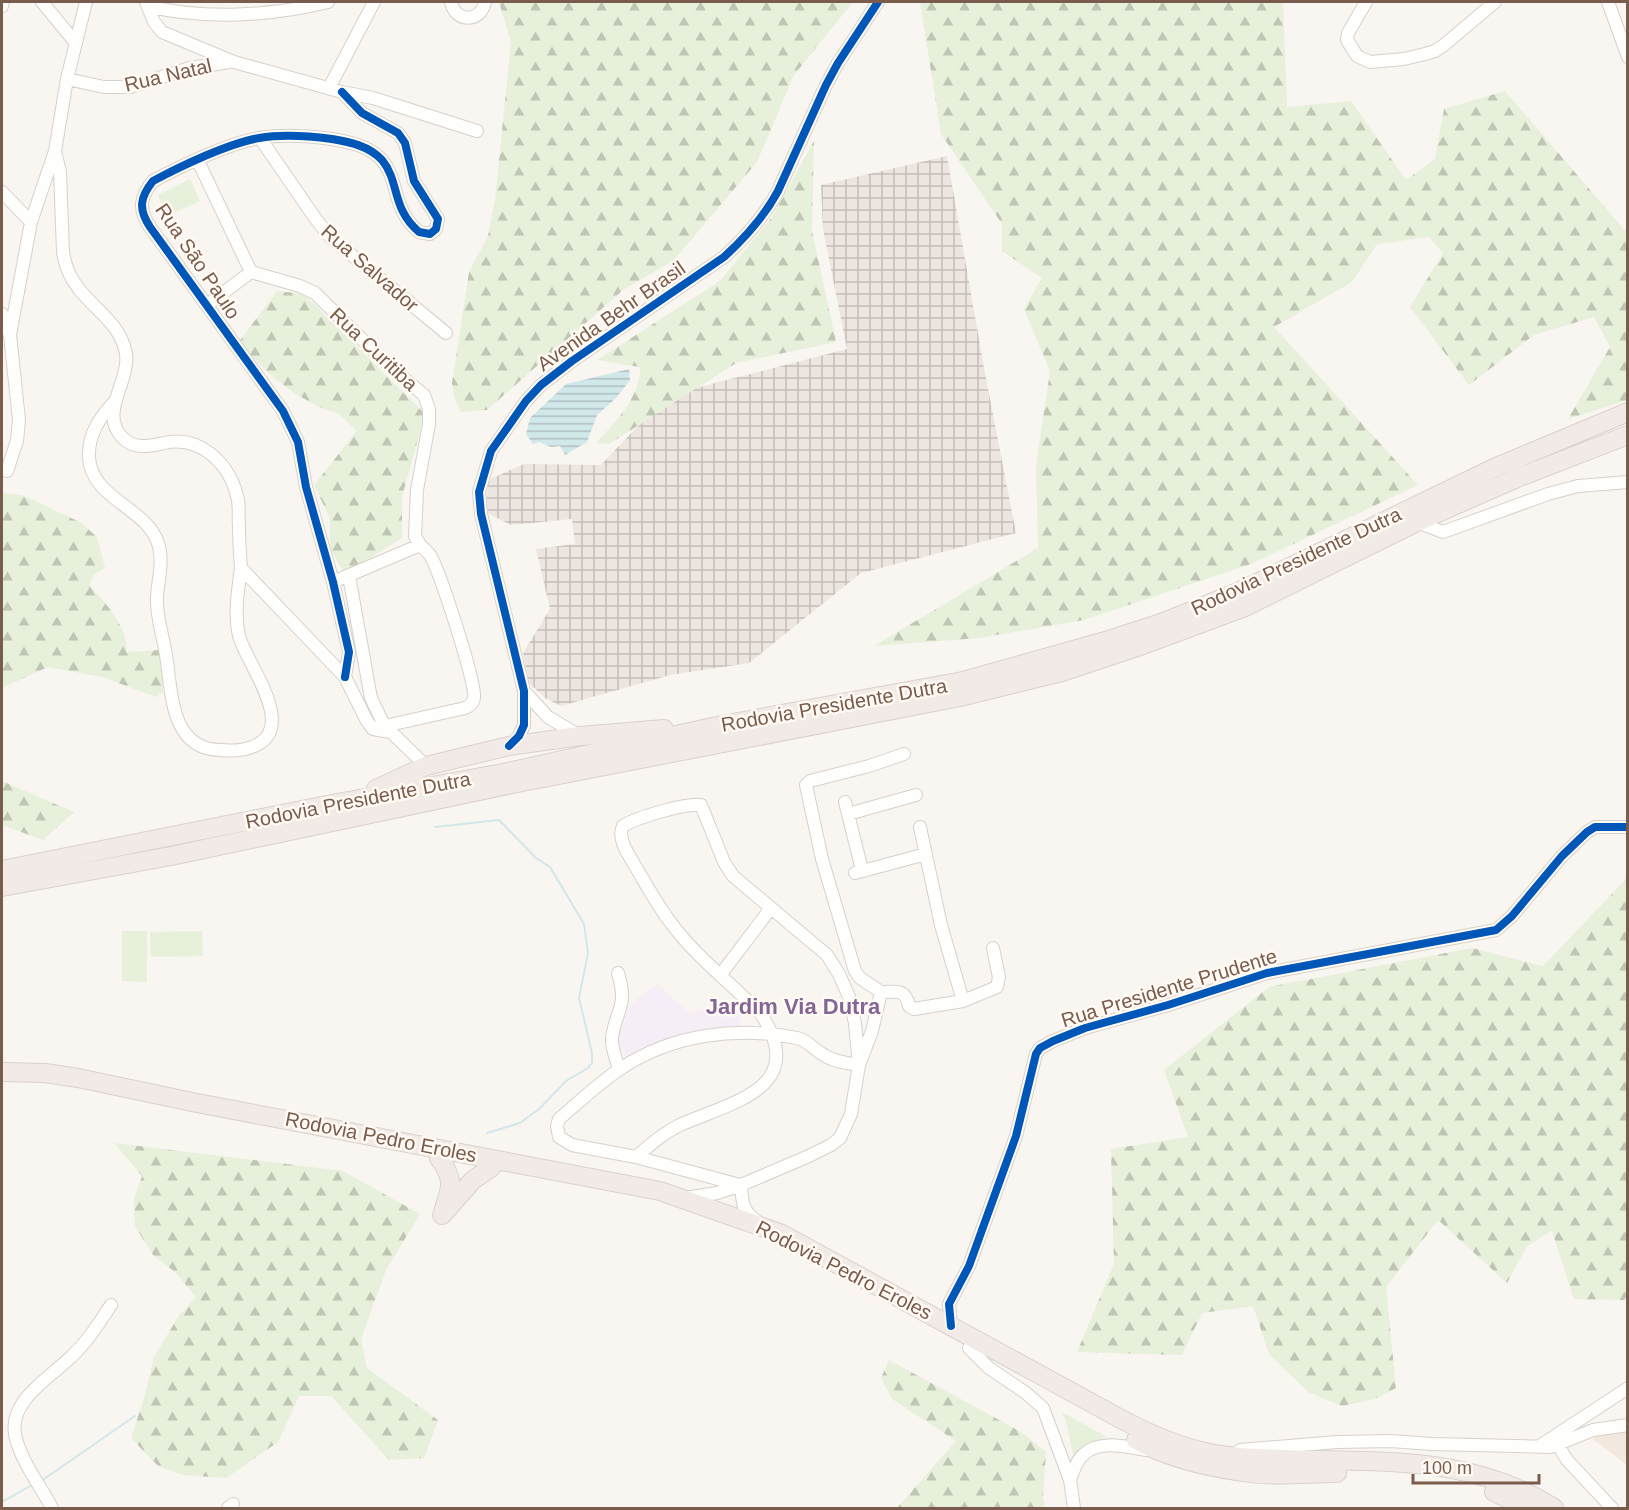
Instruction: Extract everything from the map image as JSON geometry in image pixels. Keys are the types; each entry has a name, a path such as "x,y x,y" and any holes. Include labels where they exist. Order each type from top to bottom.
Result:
{"highway":[{"name":"Rodovia Presidente Dutra","path":"2,870 515,770 717,726 963,681 1102,642 1238,592 1494,468 1628,412"},
{"name":"Rodovia Presidente Dutra","path":"2,887 171,856 512,784 960,697 1062,672 1245,607 1417,522 1517,478 1628,435"},
{"path":"338,804 408,776 426,765 510,746 580,736 717,726"},
{"name":"Rodovia Pedro Eroles","path":"2,1072 45,1073 78,1078 197,1103 660,1191 763,1226 819,1253 1149,1434 1183,1447 1212,1454 1246,1458 1389,1461 1458,1469 1520,1490 1554,1509"},
{"name":"Rodovia Pedro Eroles","path":"2,1085 56,1080 248,1121 659,1199 753,1232 821,1266 1163,1453 1244,1473 1380,1472 1434,1476 1487,1489 1528,1509"},
{"path":"440,1158 451,1179 451,1188 442,1215 473,1180 492,1167"}],"street":[{"path":"2,6 3,2"},
{"path":"42,2 75,42"},
{"path":"10,335 31,222 55,151 67,79 86,2"},
{"path":"147,4 174,12 204,15 265,12 328,2"},
{"path":"329,88 374,2"},
{"path":"452,2 458,15 468,18 479,14 485,2"},
{"name":"Avenida Behr Brasil","path":"510,746 519,736 524,725 524,692 481,514 479,492 492,451 526,401 541,385 581,354 724,257 746,236 769,208 830,78 878,2"},
{"path":"1366,2 1348,33 1347,40 1357,56 1374,62 1404,59 1435,51 1495,2"},
{"path":"1608,2 1628,57"},
{"name":"Rua São Paulo","path":"147,4 153,22 162,32 234,62 342,92 362,112 398,133 405,143 414,181 438,219 436,229 430,234 419,232 402,213 388,169 381,159 368,148 322,138 284,136 240,142 153,181 144,192 141,201 145,219 283,411 298,442 306,487 333,582 349,652 345,677"},
{"name":"Rua Natal","path":"67,79 104,87 130,87 190,68 234,62"},
{"path":"342,92 373,98 477,131"},
{"name":"Rua Salvador","path":"260,138 330,237 446,333"},
{"path":"55,151 60,172 65,264 80,290 115,326 126,354 124,375 115,401 115,425 122,437 130,444 139,447 166,442 184,442 199,446 220,462 228,472 238,498 241,568 237,626 241,642 270,705 272,727 268,735 253,747 239,750 202,748 185,735 176,718 158,615 157,597 161,556 158,543 149,527 99,484 88,456 91,435 101,416 115,401"},
{"path":"198,161 251,273 207,305"},
{"path":"2,192 31,222"},
{"name":"Rua Curitiba","path":"251,273 300,286 315,293 387,364 424,395 428,402 429,424 417,490 416,536 420,545"},
{"path":"2,314 10,335 19,420 17,441 7,471"},
{"path":"1417,522 1443,532 1548,494 1578,486 1628,482"},
{"path":"333,582 420,545 430,555 440,577 466,660 474,699 471,705 465,708 382,729"},
{"path":"241,568 345,677 367,721 382,729 426,765"},
{"path":"349,576 371,698 382,729"},
{"path":"345,677 364,663"},
{"path":"524,692 548,717 580,736"},
{"path":"904,754 810,781 806,785 822,859 855,971 860,978 881,992 904,993 909,1006 914,1009 963,1001 997,987 999,977 993,948"},
{"path":"916,795 846,808 859,871 926,854"},
{"path":"636,1157 656,1139 679,1126 738,1102 762,1087 769,1079 777,1056 771,1034 761,1014 685,940 650,892 624,846 621,835 623,826 632,820 688,806 699,804 703,807 724,862 733,876 827,955 839,974 849,997 855,1023 859,1065"},
{"path":"920,826 942,925 963,1001"},
{"name":"Rua Presidente Prudente","path":"949,1304 969,1266 1016,1136 1036,1054 1045,1045 1085,1028 1187,999 1266,973 1496,930 1512,916 1562,856 1587,832 1595,827 1628,827"},
{"path":"721,974 771,908"},
{"path":"618,973 623,990 623,1001 612,1041 619,1069"},
{"path":"682,1198 717,1193 741,1185 809,1156 840,1138 851,1114 859,1065 872,1031 881,992"},
{"path":"741,1185 636,1157 572,1145 565,1142 557,1132 557,1126 560,1119 619,1069 657,1050 699,1036 745,1032 802,1039 832,1060 859,1065"},
{"path":"741,1185 742,1204 747,1215 763,1226"},
{"path":"923,1311 949,1304 951,1326"},
{"path":"52,1509 21,1453 15,1437 15,1417 35,1389 91,1336 111,1305"},
{"path":"969,1348 989,1368 1026,1393 1043,1408 1070,1480 1074,1509"},
{"path":"1537,1447 1628,1388"},
{"path":"1183,1447 1235,1451 1317,1443 1390,1441 1537,1447 1558,1445 1593,1430 1628,1425"},
{"path":"1070,1480 1084,1454 1103,1446 1110,1444 1163,1453"},
{"path":"1558,1445 1567,1460 1612,1509"}],"shaded area":[{"path":"947,156 1016,533 861,573 749,663 670,675 561,706 545,698 529,683 523,653 550,609 536,549 575,544 572,519 511,525 487,513 488,480 524,464 601,465 637,427 684,391 847,349 823,229 821,185"},
{"path":"657,984 690,1014 699,1010 738,1006 741,1028 692,1034 625,1058 617,1040 630,1005"},
{"path":"1627,1419 1627,1465 1593,1439"}],"green space":[{"path":"499,2 853,2 794,75 757,162 674,260 623,290 487,410 461,412 454,397 452,383 469,272 488,236 495,200 511,42"},
{"path":"920,2 1283,2 1287,107 1351,101 1406,180 1435,159 1444,109 1505,91 1627,233 1627,400 1568,419 1610,347 1594,317 1534,335 1469,385 1410,307 1443,253 1429,237 1377,244 1352,282 1274,327 1418,485 1251,564 1084,620 979,638 874,646 1038,548 1036,466 1050,371 1024,309 1042,278 1002,251 1002,224 941,134"},
{"path":"814,141 812,231 836,342 736,363 609,444 596,443 619,418 632,399 640,367 597,360 720,281 772,217"},
{"path":"190,179 200,201 166,216 158,195"},
{"path":"277,291 304,294 423,412 420,432 402,497 402,538 345,574 330,548 330,518 314,485 357,431 339,414 319,407 294,393 274,378 238,343"},
{"path":"2,493 22,495 80,522 97,537 105,568 94,575 89,585 120,625 126,643 126,652 161,650 163,692 156,697 102,677 48,667 2,688"},
{"path":"2,781 74,812 43,840 2,825"},
{"path":"1627,878 1628,1295 1624,1300 1574,1299 1552,1231 1527,1246 1507,1283 1438,1220 1386,1287 1396,1388 1375,1399 1342,1406 1308,1392 1269,1354 1253,1306 1202,1313 1182,1355 1077,1352 1114,1264 1111,1149 1188,1137 1164,1070 1269,987 1472,948 1543,966"},
{"path":"122,931 147,931 147,982 122,981"},
{"path":"202,931 203,956 151,957 150,932"},
{"path":"114,1143 343,1171 420,1214 386,1270 361,1339 367,1368 438,1420 424,1458 389,1460 331,1396 299,1396 278,1442 226,1478 183,1475 158,1466 131,1438 154,1357 178,1317 196,1297 175,1272 153,1255 135,1226 134,1199 142,1176"},
{"path":"889,1360 1021,1432 1046,1452 1043,1498 1045,1508 897,1508 956,1441 892,1399 881,1378"},
{"path":"1062,1412 1107,1437 1081,1450 1074,1458"}],"water":[{"path":"629,369 630,380 616,398 597,415 587,442 565,455 560,446 551,447 539,442 533,444 526,434 530,418 566,384"}],"waterway":[{"path":"435,827 499,820 536,858 550,867 584,924 588,953 579,998 592,1053 592,1063 588,1068 566,1081 539,1109 520,1123 487,1133"},
{"path":"44,1479 135,1416"},
{"path":"2,1502 32,1485"}],"cycle path":[{"path":"509,746 519,736 524,725 524,691 481,514 479,492 491,451 526,401 541,385 572,361 724,257 754,226 778,191 838,63 878,2"},
{"path":"342,92 362,113 398,133 405,143 414,181 438,219 436,229 430,234 419,232 410,223 404,214 388,168 377,155 359,145 323,138 296,136 259,138 220,150 153,181 145,192 142,209 150,227 283,411 298,442 306,487 333,582 349,652 345,677"},
{"path":"951,1326 949,1304 969,1266 1016,1136 1036,1054 1040,1048 1085,1028 1168,1005 1267,973 1496,930 1512,916 1562,856 1587,832 1595,827 1628,827"}],"district":[{"name":"Jardim Via Dutra","path":"793,1006"}]}
